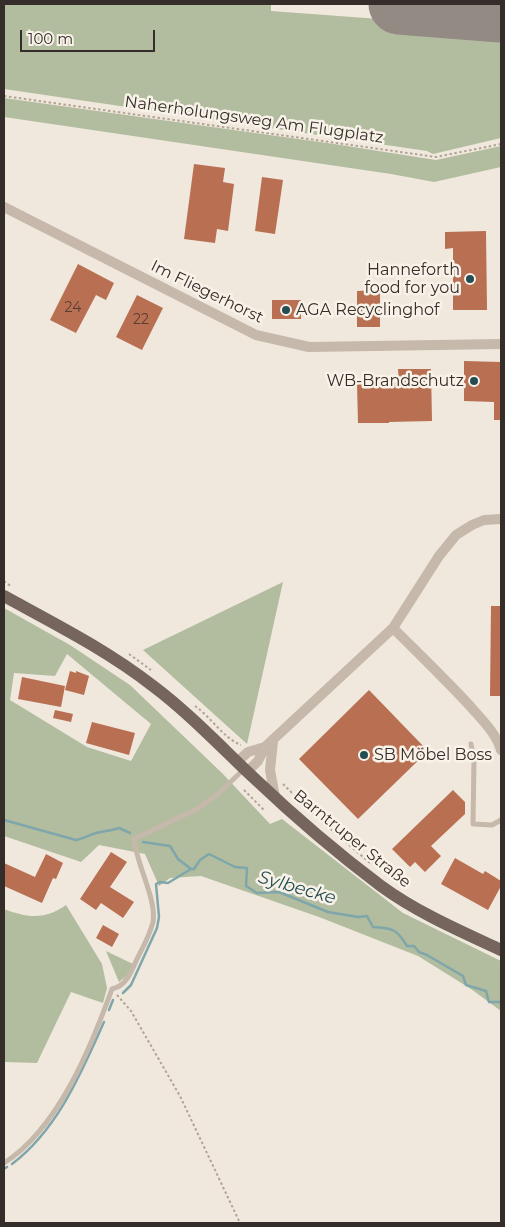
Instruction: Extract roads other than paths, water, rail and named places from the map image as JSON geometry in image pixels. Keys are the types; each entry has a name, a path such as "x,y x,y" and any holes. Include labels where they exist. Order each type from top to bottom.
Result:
{"main road":[{"name":"Barntruper Straße","path":"4,596 77,636 126,666 161,692 340,854 401,900 501,950"}],"street":[{"name":"Im Fliegerhorst","path":"4,207 256,335 309,346 501,344"},
{"path":"243,768 248,752 269,744 393,628 439,556 456,535 484,520 501,519"},
{"path":"393,628 489,727 499,741 501,750"},
{"path":"269,744 270,770 275,797"}],"lane":[{"path":"471,744 474,759 473,824 492,825 501,820"},
{"path":"4,1163 38,1132 57,1106 81,1066 112,989 119,988 131,974 153,920 145,880 135,853 134,839 196,810 218,794 243,768"}],"waterway":[{"name":"Sylbecke","path":"4,820 76,840 119,828 130,833"},
{"name":"Sylbecke","path":"143,842 170,846 178,859 191,869 194,869 200,860 209,854 235,867 247,868 246,886 257,893 279,892 328,912 358,917 367,916 373,927 393,930 407,946 414,946 419,952 463,976 466,985 486,991 489,1002 501,1002"},
{"path":"123,993 131,985 157,928 159,917 156,884 160,882 168,883 191,869"},
{"path":"109,1010 113,1000"},
{"path":"12,1164 43,1134 67,1099 104,1022"}],"place":[{"name":"Hanneforth food for you","path":"470,279"},
{"name":"AGA Recyclinghof","path":"286,310"},
{"name":"WB-Brandschutz","path":"474,381"},
{"name":"SB Möbel Boss","path":"364,755"}]}
